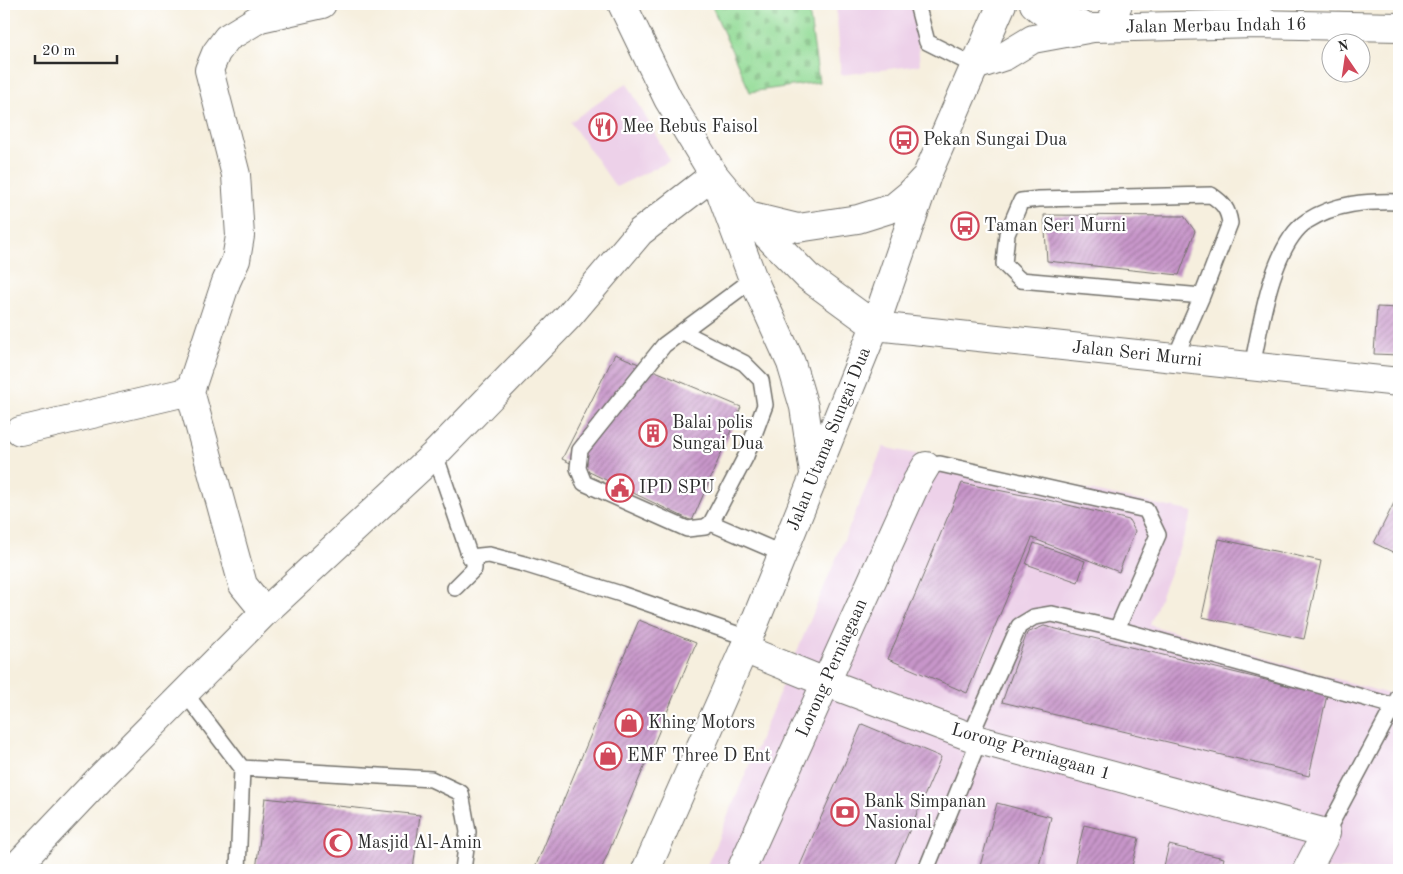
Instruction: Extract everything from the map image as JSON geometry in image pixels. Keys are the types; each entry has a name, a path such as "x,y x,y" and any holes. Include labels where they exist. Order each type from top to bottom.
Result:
{"street":[{"path":"265,612 244,586 190,391 226,282 236,260 240,236 236,175 210,70 216,53 227,38 260,18 322,4"},
{"path":"622,4 668,99 714,175 748,216 808,277 874,326"},
{"name":"Jalan Utama Sungai Dua","path":"646,870 783,554 874,326 927,175 1002,4"},
{"name":"Jalan Merbau Indah 16","path":"1034,4 1043,14 1057,20 1262,14 1399,27"},
{"name":"Jalan Merbau Indah 16","path":"975,66 1005,56 1033,39 1106,20"},
{"path":"714,175 753,279 791,363 804,407 814,473"},
{"path":"13,870 265,612 434,454 568,317 640,232 714,175"},
{"path":"748,216 798,228 858,219 893,208 910,194 927,175"},
{"name":"Jalan Seri Murni","path":"874,326 1399,382"},
{"path":"20,431 190,391"},
{"name":"Lorong Perniagaan","path":"741,870 917,481 926,466"},
{"name":"Lorong Perniagaan 1","path":"746,643 825,682 974,738 1326,833"},
{"path":"1307,870 1326,833"}],"lane":[{"path":"917,4 927,42 975,66"},
{"path":"1175,358 1202,296 1230,223 1228,212 1221,202 1211,195 1021,201 1007,234 1004,264 1020,280 1202,296"},
{"path":"1252,367 1266,300 1276,268 1290,240 1305,222 1333,208 1365,202 1399,202"},
{"path":"683,332 744,363 761,380 765,405 746,456 711,523 705,527 688,529 584,482 578,468 580,450 664,345 753,279"},
{"path":"434,454 468,554 474,558 489,555 524,564 746,643"},
{"path":"926,466 940,464 1146,510 1158,535 1117,630"},
{"path":"711,523 783,554"},
{"path":"455,588 474,569 474,558"},
{"path":"926,870 974,738 1020,626 1034,616 1052,614 1397,701 1326,833"},
{"path":"185,693 242,768 238,870"},
{"path":"242,768 431,779 461,793 468,832 463,870"}],"shaded area":[{"path":"836,4 914,4 920,65 841,75"},
{"path":"627,83 670,161 616,187 570,122"},
{"path":"883,447 1193,512 1150,625 1399,697 1399,870 705,870"}],"green space":[{"path":"711,4 808,4 819,82 750,92"}],"building":[{"path":"1044,215 1184,216 1195,231 1179,275 1047,261"},
{"path":"1377,307 1399,308 1399,355 1374,354"},
{"name":"Balai polis Sungai Dua","path":"615,354 741,407 692,521 562,459"},
{"path":"962,483 1048,500 1129,520 1135,531 1119,572 1032,538 967,693 888,659"},
{"path":"1399,493 1399,555 1374,543"},
{"path":"1219,539 1321,561 1304,639 1202,617"},
{"path":"1034,543 1085,561 1078,582 1026,564"},
{"path":"639,620 696,643 601,870 534,870"},
{"path":"1044,626 1327,695 1309,776 1002,702 1027,633"},
{"path":"862,724 941,757 901,850 892,870 798,870"},
{"name":"Masjid Al-Amin","path":"265,798 420,815 413,870 256,870"},
{"path":"997,803 1051,817 1038,870 979,870"},
{"path":"1084,825 1139,838 1131,870 1073,870"},
{"path":"1169,845 1224,858 1221,870 1163,870"}],"place":[{"name":"Mee Rebus Faisol","path":"603,127"},
{"name":"Pekan Sungai Dua","path":"904,140"},
{"name":"Taman Seri Murni","path":"965,226"},
{"name":"Balai polis Sungai Dua","path":"653,433"},
{"name":"IPD SPU","path":"620,488"},
{"name":"Khing Motors","path":"629,723"},
{"name":"EMF Three D Ent","path":"608,756"},
{"name":"Bank Simpanan Nasional","path":"845,812"},
{"name":"Masjid Al-Amin","path":"338,843"}]}
